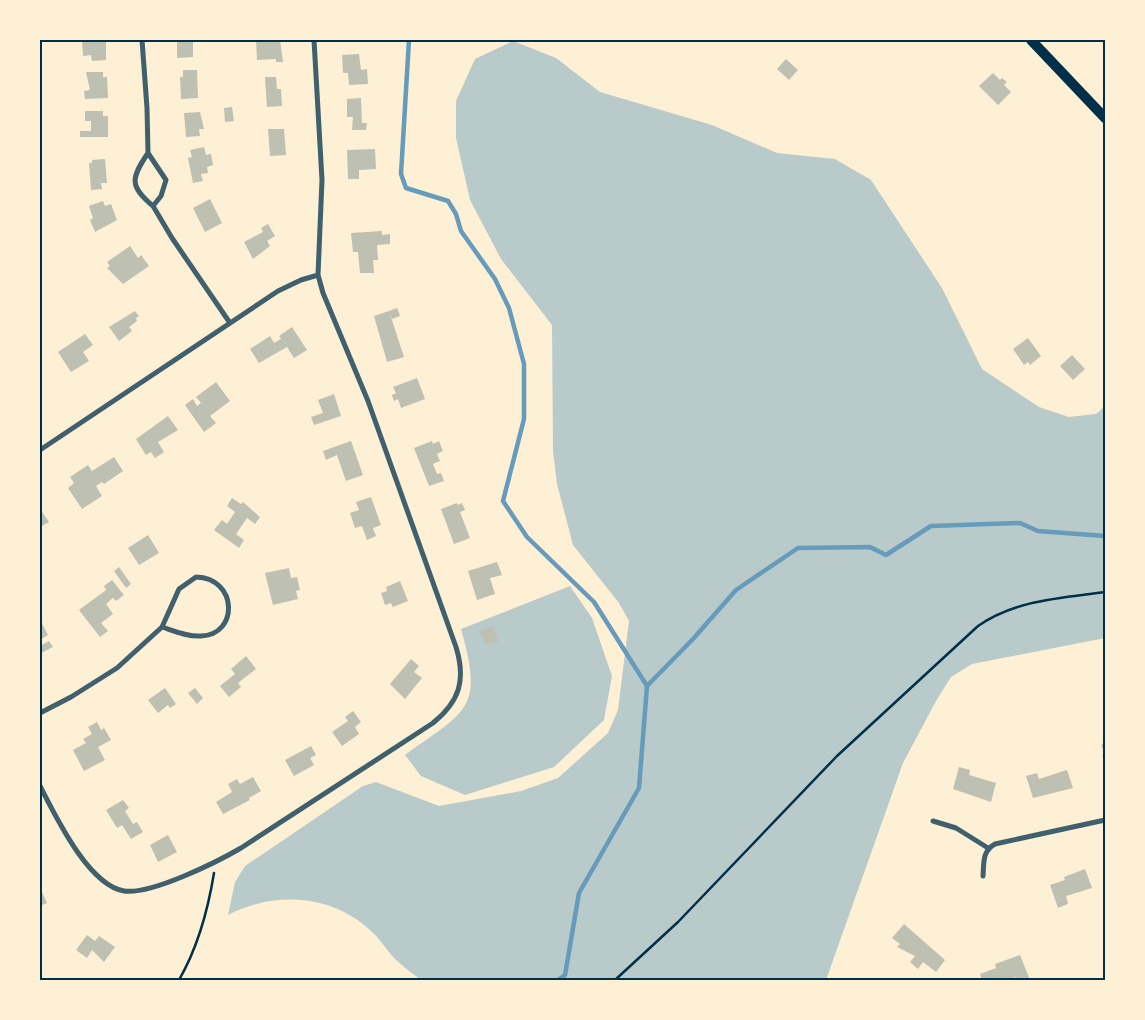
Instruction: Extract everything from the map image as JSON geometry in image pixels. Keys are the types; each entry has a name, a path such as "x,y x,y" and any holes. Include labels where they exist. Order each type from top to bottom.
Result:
{"main road":[{"path":"1031,40 1105,118"}],"street":[{"path":"142,40 148,153 166,180 165,188 153,206"},
{"path":"40,786 85,863 111,884 124,891 142,889 167,882 216,862 342,782 447,711 458,691 461,670 447,621 368,401 323,293 318,275 322,180 314,40"},
{"path":"148,153 138,168 134,185 138,192 153,206 172,238 230,323"},
{"path":"40,450 278,291 301,280 318,275"},
{"path":"40,713 71,697 117,668 162,627 178,589 190,580 196,577 213,580 225,591 228,599 228,616 218,630 211,634 194,636 162,627"},
{"path":"983,876 984,857 988,848 995,844 1105,820"},
{"path":"933,821 956,828 988,848"}],"path":[{"path":"616,980 678,922 837,756 978,626 996,614 1034,602 1105,592"},
{"path":"179,980 200,934 210,902 216,862"}],"shaded area":[{"path":"513,41 556,58 600,92 712,125 777,153 835,159 871,180 942,288 982,369 1039,407 1069,417 1096,414 1105,406 1105,638 972,664 951,677 903,763 826,980 421,980 397,961 374,934 356,919 321,903 302,900 264,902 228,915 235,882 245,866 363,786 376,782 439,806 521,791 558,778 608,733 618,710 629,621 619,603 573,545 557,484 553,451 552,325 501,259 470,200 456,138 456,101 475,59"},
{"path":"570,586 592,618 612,676 604,720 554,767 465,795 421,776 405,755 456,717 465,706 470,693 471,677 461,629"}],"building":[{"path":"82,40 106,40 106,60 92,61 91,55 83,56"},
{"path":"177,40 193,40 193,57 177,58"},
{"path":"256,40 280,40 283,62 276,62 276,59 257,60"},
{"path":"362,40 373,40 373,42 362,42"},
{"path":"359,54 361,70 367,69 368,84 349,85 348,73 343,73 342,55"},
{"path":"786,59 798,70 789,80 777,69"},
{"path":"183,70 197,70 198,98 181,99 180,77 183,77"},
{"path":"86,72 103,72 103,77 107,77 108,98 85,99 84,91 90,90"},
{"path":"993,73 1000,80 1002,78 1007,82 1004,85 1011,92 998,105 979,86"},
{"path":"265,77 276,77 277,89 281,89 282,106 267,107"},
{"path":"361,98 362,123 367,123 366,130 352,130 353,117 347,117 347,99"},
{"path":"232,107 234,121 225,122 224,108"},
{"path":"85,111 103,111 103,116 108,116 108,137 80,137 80,131 91,131 91,121 85,121"},
{"path":"200,112 204,129 199,129 200,136 186,137 184,113"},
{"path":"268,129 284,129 286,155 270,156"},
{"path":"204,147 206,155 211,154 213,165 207,167 208,173 201,174 203,181 193,183 188,158 192,157 190,150"},
{"path":"375,149 376,169 359,170 359,179 348,179 347,150"},
{"path":"105,159 107,183 101,183 102,189 91,190 89,163 92,163 92,160"},
{"path":"210,199 222,223 205,232 193,208"},
{"path":"103,201 105,206 111,204 117,220 95,232 90,220 93,218 89,206"},
{"path":"268,224 275,236 267,241 270,246 253,259 244,242 263,232 261,228"},
{"path":"382,231 382,235 390,234 390,244 377,245 378,260 373,260 374,273 360,273 358,252 353,252 351,233"},
{"path":"130,246 138,258 141,255 149,266 123,284 107,268 110,266 107,262"},
{"path":"397,308 400,316 392,319 389,311"},
{"path":"135,311 139,316 136,318 137,321 129,327 132,331 119,341 109,327"},
{"path":"389,311 404,357 387,362 374,316"},
{"path":"292,327 307,350 294,358 287,347 259,363 250,349 270,336 274,343 281,339 279,336"},
{"path":"85,334 93,345 83,352 89,361 71,372 58,352"},
{"path":"1028,338 1041,356 1030,365 1028,362 1024,365 1013,349"},
{"path":"1072,355 1085,369 1073,380 1060,366"},
{"path":"417,378 425,399 401,408 398,399 394,401 392,395 396,393 393,387"},
{"path":"216,382 230,401 210,416 216,423 204,432 185,405 193,399 197,406 201,403 196,397"},
{"path":"334,394 341,416 314,425 311,417 323,413 318,400"},
{"path":"168,416 178,430 158,442 164,452 155,458 151,452 146,455 136,439"},
{"path":"351,441 363,475 346,481 337,455 326,460 323,451"},
{"path":"432,441 433,444 439,441 443,451 437,454 440,461 433,464 437,474 441,473 444,481 429,486 414,448"},
{"path":"114,457 123,471 104,484 102,482 96,486 102,496 82,509 68,488 74,483 70,477 88,465 92,471"},
{"path":"371,497 381,525 373,528 376,536 367,540 362,526 355,528 350,513 359,510 356,502"},
{"path":"232,498 241,504 243,502 260,517 255,524 247,518 236,534 244,540 239,548 214,530 222,520 227,524 235,512 227,506"},
{"path":"457,503 458,505 462,503 465,510 460,512 470,538 454,544 441,509"},
{"path":"40,509 49,522 42,526 40,523"},
{"path":"148,535 159,553 139,565 128,548"},
{"path":"497,562 502,575 490,578 495,594 477,600 468,571"},
{"path":"119,567 131,584 126,588 114,571"},
{"path":"289,568 291,578 297,577 300,590 296,591 298,599 273,605 265,573"},
{"path":"112,580 124,595 116,601 113,598 106,604 113,614 101,623 108,631 100,637 79,610 106,590 104,586"},
{"path":"400,581 408,601 393,607 391,603 385,605 381,593 387,591 386,587"},
{"path":"40,620 48,635 40,640"},
{"path":"493,626 498,641 485,645 480,630"},
{"path":"49,641 53,647 41,653 40,646"},
{"path":"246,656 256,669 238,683 241,687 229,697 220,686 235,674 231,669"},
{"path":"411,659 419,666 414,672 422,678 405,699 390,684"},
{"path":"165,688 176,704 170,708 168,705 158,713 148,700"},
{"path":"195,688 203,698 197,704 188,693"},
{"path":"353,711 361,722 355,727 359,734 342,746 332,732 348,721 345,717"},
{"path":"97,722 101,730 104,728 111,740 98,747 105,760 84,771 73,750 86,743 83,739 92,734 88,727"},
{"path":"1105,743 1105,754 1101,745"},
{"path":"311,746 316,755 310,758 314,765 294,776 285,760"},
{"path":"959,767 970,770 969,775 996,783 991,802 953,789"},
{"path":"1067,770 1073,788 1033,798 1026,776 1037,773 1039,779"},
{"path":"253,777 261,791 249,798 250,800 223,814 216,802 232,792 228,784 237,779 240,784"},
{"path":"123,800 129,808 125,811 133,824 137,822 143,832 131,839 122,825 117,828 106,810"},
{"path":"168,835 177,852 158,862 150,845"},
{"path":"1085,869 1092,888 1066,896 1068,904 1058,908 1050,885 1065,880 1064,877"},
{"path":"40,888 47,903 40,906"},
{"path":"904,924 945,960 936,972 923,962 918,969 910,962 915,956 897,947 900,944 892,938"},
{"path":"87,935 95,941 99,936 115,947 104,962 92,950 87,958 76,950"},
{"path":"1020,955 1030,980 1017,980 1016,977 1009,980 982,980 980,974 996,968 995,964"}],"waterway":[{"path":"409,40 401,174 406,188 448,201 456,214 461,231 495,279 509,308 524,364 524,419 503,501 527,537 594,602 647,686 639,788 579,893 565,975 558,980"},
{"path":"647,686 693,639 736,590 798,548 870,547 886,555 931,526 1020,523 1038,531 1105,536"}]}
